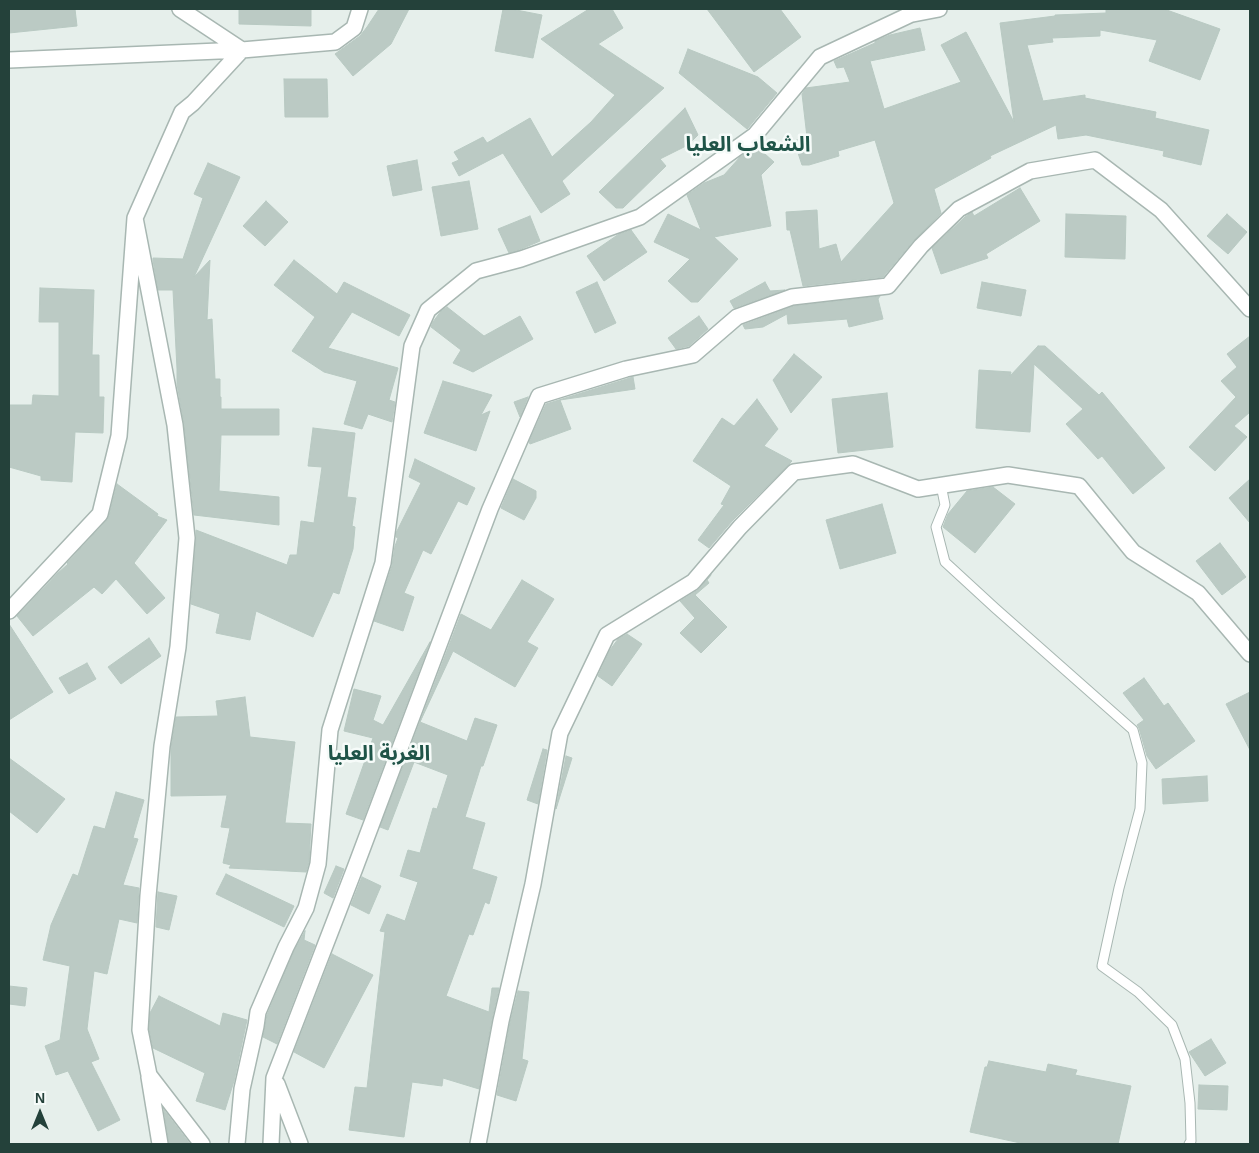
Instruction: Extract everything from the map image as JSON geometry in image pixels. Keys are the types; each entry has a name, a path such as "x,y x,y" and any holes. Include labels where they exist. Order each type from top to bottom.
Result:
{"street":[{"path":"180,9 242,50"},
{"path":"9,60 242,50 334,42 354,28 360,9"},
{"path":"237,1144 242,1089 258,1012 286,947 306,908 318,864 330,730 383,563 412,346 428,310 476,271 521,260 640,216 755,135 820,57 916,12 939,9"},
{"path":"9,611 100,514 119,436 134,218 182,112 193,103 242,50"},
{"path":"271,1144 274,1078 490,509 539,396 626,369 693,355 737,318 792,297 888,286 921,246 959,209 1030,171 1095,160 1162,210 1250,309"},
{"path":"134,218 175,425 187,538 178,647 162,746 148,896 140,1030 160,1144"},
{"path":"478,1144 501,1021 533,884 560,733 607,635 693,582 740,527 794,472 852,464 918,489 1008,474 1079,486 1133,552 1198,593 1250,654"},
{"path":"149,1075 202,1144"},
{"path":"274,1078 300,1144"}],"lane":[{"path":"941,485 945,505 936,527 945,562 1133,730 1142,763 1140,809 1119,888 1102,966 1138,992 1172,1025 1186,1059 1190,1103 1189,1144"}],"building":[{"path":"9,9 75,9 77,26 9,33"},
{"path":"239,9 311,9 311,26 239,24"},
{"path":"379,9 409,9 391,44 353,76 335,54 360,36"},
{"path":"503,9 542,15 533,58 495,51"},
{"path":"589,9 612,9 623,28 598,44 664,88 562,181 570,194 541,213 503,153 459,176 452,163 459,160 454,152 483,137 487,143 530,118 552,157 591,122 615,95 541,39"},
{"path":"707,9 780,9 801,37 754,72"},
{"path":"1106,9 1164,9 1220,29 1200,80 1149,61 1157,40 1100,30 1100,36 1052,38 1053,42 1027,45 1043,101 1085,95 1085,98 1156,112 1155,118 1209,130 1201,165 1163,156 1164,151 1086,135 1058,139 1056,125 990,156 991,158 934,189 941,213 914,240 883,277 803,286 790,230 787,230 786,212 817,210 819,249 836,244 841,262 894,203 875,140 838,151 839,156 809,165 802,165 794,141 807,137 802,94 806,88 850,82 844,67 837,68 834,61 890,35 920,28 925,50 870,61 884,109 961,82 941,45 966,32 1014,122 1000,23 1055,15 1106,13"},
{"path":"688,49 758,77 777,93 747,129 679,73"},
{"path":"284,79 327,79 328,117 285,117"},
{"path":"685,108 698,135 688,145 660,159 666,166 623,208 616,208 599,192"},
{"path":"756,146 774,162 761,175 771,226 714,237 738,259 698,302 691,302 668,281 690,259 654,242 668,214 701,230 687,195 704,183 724,175 740,157"},
{"path":"417,160 422,190 393,196 387,166"},
{"path":"208,163 240,177 194,277 210,260 207,320 212,319 215,379 220,379 221,409 279,409 279,435 221,435 219,491 279,497 279,525 194,515 184,424 177,384 173,290 158,290 153,258 183,259 203,198 194,194"},
{"path":"469,181 478,229 441,236 432,187"},
{"path":"1020,188 1040,221 986,254 988,258 941,274 932,248 972,212 974,216"},
{"path":"266,201 288,222 265,246 243,226"},
{"path":"1066,214 1126,216 1125,259 1065,257"},
{"path":"1227,214 1247,232 1228,254 1207,236"},
{"path":"530,216 540,241 509,253 498,229"},
{"path":"631,230 647,252 604,281 587,256 619,234"},
{"path":"294,260 337,294 344,282 410,315 399,336 352,312 328,348 398,368 389,400 395,402 392,422 368,414 362,429 344,424 357,381 324,372 292,351 315,317 274,285"},
{"path":"597,282 616,323 595,333 576,292"},
{"path":"765,282 770,291 785,290 734,308 730,301"},
{"path":"982,282 1026,290 1021,316 977,308"},
{"path":"40,288 94,290 92,355 99,355 99,397 104,397 103,433 75,432 72,482 41,480 41,476 9,467 9,405 32,405 33,395 59,396 59,322 39,322"},
{"path":"880,296 878,299 883,319 849,327 847,319 788,324 787,314 763,327 745,329 743,325 794,306"},
{"path":"447,307 484,336 520,316 533,339 473,372 453,363 461,350 431,327 441,311"},
{"path":"699,316 708,329 689,346 676,349 668,338"},
{"path":"1250,336 1250,412 1234,426 1247,437 1215,471 1189,447 1236,397 1221,381 1237,367 1227,354"},
{"path":"1038,346 1045,346 1099,395 1102,392 1165,468 1133,494 1102,456 1098,459 1066,424 1083,409 1034,364 1030,432 976,428 979,370 1011,372 1010,376"},
{"path":"794,354 822,377 791,413 773,380"},
{"path":"633,377 635,389 560,400 571,429 530,444 529,442 546,404"},
{"path":"443,381 492,395 481,415 490,411 476,451 424,433"},
{"path":"887,393 893,447 838,453 832,399"},
{"path":"528,397 520,417 514,402"},
{"path":"757,399 778,429 764,446 792,461 733,520 709,548 698,540 724,505 721,504 731,486 693,461 722,418 734,426"},
{"path":"313,428 355,433 347,497 356,498 352,526 355,527 353,549 339,594 333,592 313,637 256,611 250,640 216,633 220,614 191,604 196,530 287,565 290,555 297,555 301,521 314,523 322,467 308,466"},
{"path":"415,459 475,488 467,505 458,501 431,554 423,550 404,593 414,597 403,631 374,621 392,566 398,538 396,533 421,483 409,477"},
{"path":"513,479 536,491 536,498 524,520 501,508"},
{"path":"1250,479 1250,523 1229,498"},
{"path":"117,484 158,514 157,516 167,520 134,563 165,598 147,614 116,579 102,594 94,587 33,636 17,616 68,564 107,520"},
{"path":"993,487 1015,504 975,553 943,527 948,514 967,491"},
{"path":"882,504 896,553 840,569 826,520"},
{"path":"1220,543 1246,577 1222,595 1196,561"},
{"path":"711,575 707,580 709,583 695,595 727,627 701,653 680,633 695,618 680,601 698,590"},
{"path":"522,580 554,599 527,642 538,648 515,687 453,651 420,722 467,741 475,718 497,725 483,766 481,766 465,817 485,823 472,869 497,877 489,904 485,902 473,935 469,934 446,996 489,1012 492,988 499,988 479,1089 443,1078 442,1086 412,1082 404,1137 349,1130 355,1087 367,1088 385,932 380,931 387,914 405,921 418,882 400,876 408,850 420,853 433,808 437,809 448,775 414,762 388,830 380,827 461,614 491,630"},
{"path":"9,624 53,692 9,720"},
{"path":"627,634 642,644 612,686 598,676 610,650 618,639"},
{"path":"149,638 161,656 121,684 108,667"},
{"path":"430,642 363,820 346,814 373,738 344,731 354,689 381,696 373,720 383,725"},
{"path":"87,663 96,679 69,694 59,678"},
{"path":"1144,678 1164,706 1168,703 1195,741 1156,769 1147,756 1137,725 1144,720 1123,693"},
{"path":"1250,692 1250,750 1226,704"},
{"path":"245,697 250,737 295,742 285,823 311,824 309,862 306,872 229,868 231,865 223,863 230,828 221,827 227,795 171,796 171,748 176,717 218,716 216,701"},
{"path":"543,749 547,750 538,804 527,800"},
{"path":"566,756 572,758 556,809"},
{"path":"9,758 65,799 37,833 9,811"},
{"path":"1207,776 1208,801 1163,804 1162,779"},
{"path":"116,792 144,800 133,838 138,839 123,885 139,888 137,923 119,919 107,974 94,971 87,1029 99,1059 91,1062 120,1120 98,1131 68,1071 56,1075 45,1046 60,1040 70,966 43,960 51,925 73,874 78,876 94,826 105,829"},
{"path":"336,866 344,869 333,898 324,893"},
{"path":"226,874 294,906 284,927 216,894"},
{"path":"362,877 381,886 369,914 351,905"},
{"path":"158,892 177,896 169,930 156,927"},
{"path":"305,931 304,940 315,945 277,1044 263,1037 267,1015 294,951"},
{"path":"332,954 373,975 324,1068 294,1052"},
{"path":"9,986 27,988 25,1006 9,1004"},
{"path":"518,991 529,992 522,1059 528,1061 516,1101 497,1095 510,1023"},
{"path":"159,996 220,1026 223,1013 247,1020 234,1081 225,1110 196,1101 205,1073 153,1048 149,1029 150,1013"},
{"path":"1211,1039 1226,1063 1205,1076 1189,1052"},
{"path":"989,1061 1046,1072 1048,1064 1077,1070 1075,1075 1131,1086 1118,1144 1025,1144 970,1132 985,1067 987,1067"},
{"path":"1199,1085 1228,1086 1227,1110 1198,1109"},
{"path":"164,1110 190,1144 169,1144"}],"district":[{"name":"الشعاب العليا","path":"748,145"},
{"name":"الغربة العليا","path":"379,754"}]}
